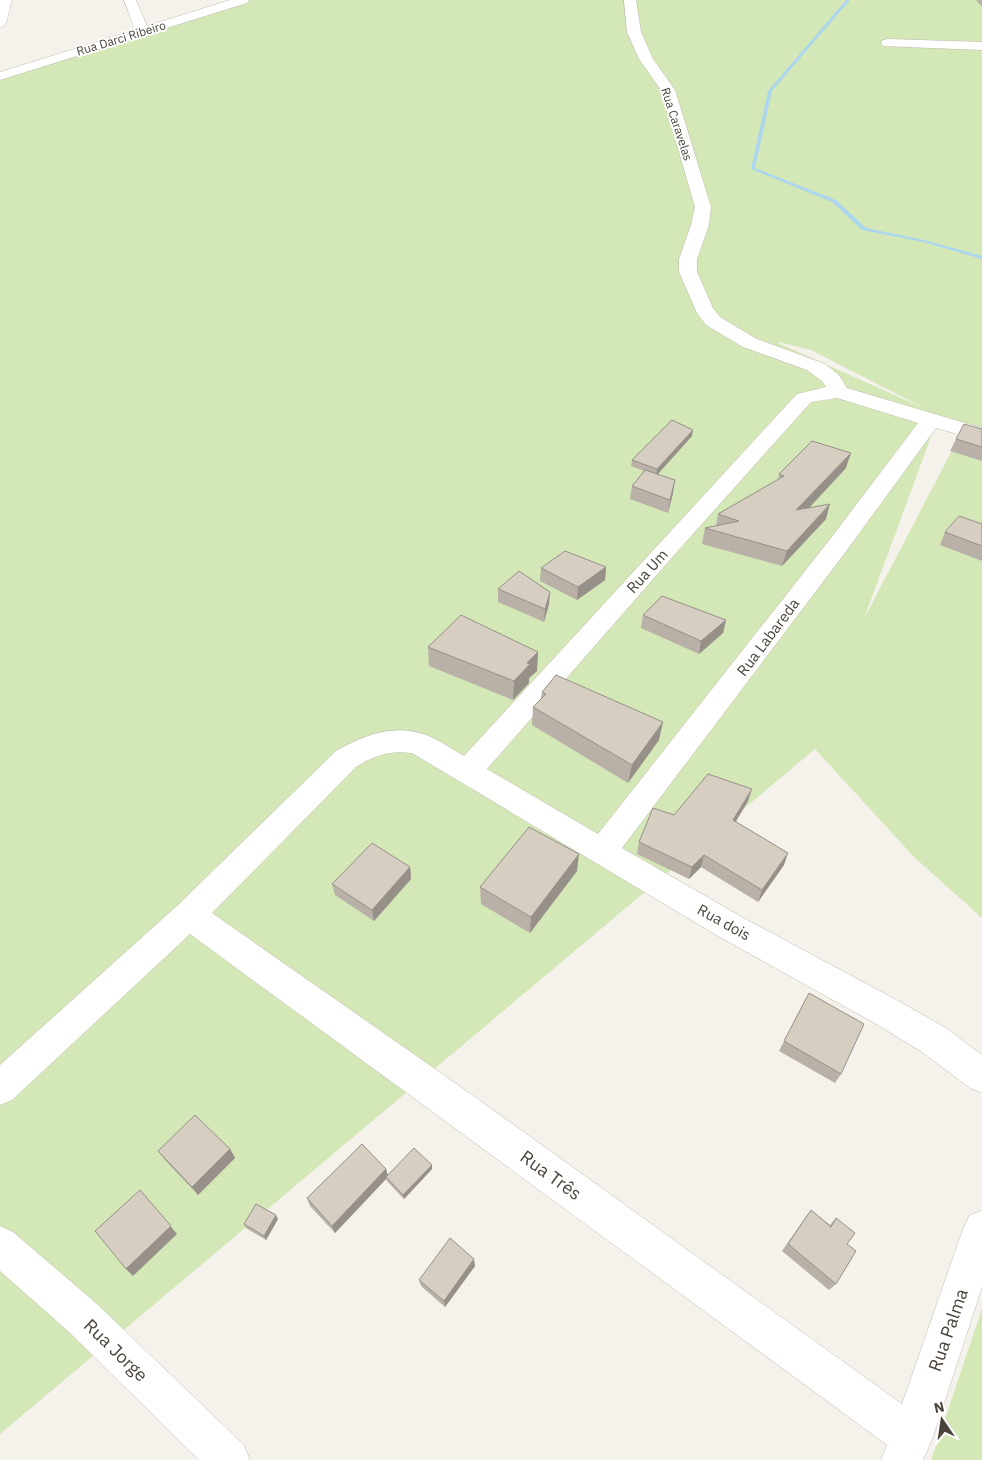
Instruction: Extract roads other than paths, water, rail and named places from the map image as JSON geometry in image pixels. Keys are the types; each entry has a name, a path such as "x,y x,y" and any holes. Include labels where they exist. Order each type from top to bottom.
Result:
{"street":[{"path":"0,24 6,0"},
{"path":"130,0 142,31"},
{"name":"Rua Darci Ribeiro","path":"0,76 241,0"},
{"name":"Rua Caravelas","path":"630,0 634,32 646,59 668,90 703,207 700,225 688,259 688,272 704,309 714,321 750,343 814,366 833,379 838,392"},
{"path":"888,43 982,46"},
{"path":"838,392 982,435"},
{"name":"Rua Um","path":"468,771 804,398 811,395 838,392"},
{"name":"Rua Labareda","path":"602,852 931,420"},
{"name":"Rua dois","path":"0,1088 189,915 346,759 365,747 383,741 399,740 418,743 468,771 729,926 890,1014 934,1040 981,1074"},
{"name":"Rua Três","path":"189,915 446,1099 907,1448"},
{"name":"Rua Palma","path":"907,1448 982,1228"},
{"name":"Rua Jorge","path":"0,1245 83,1318 229,1460"}],"waterway":[{"path":"848,0 770,91 753,169 834,201 864,229 924,241 982,258"}]}
